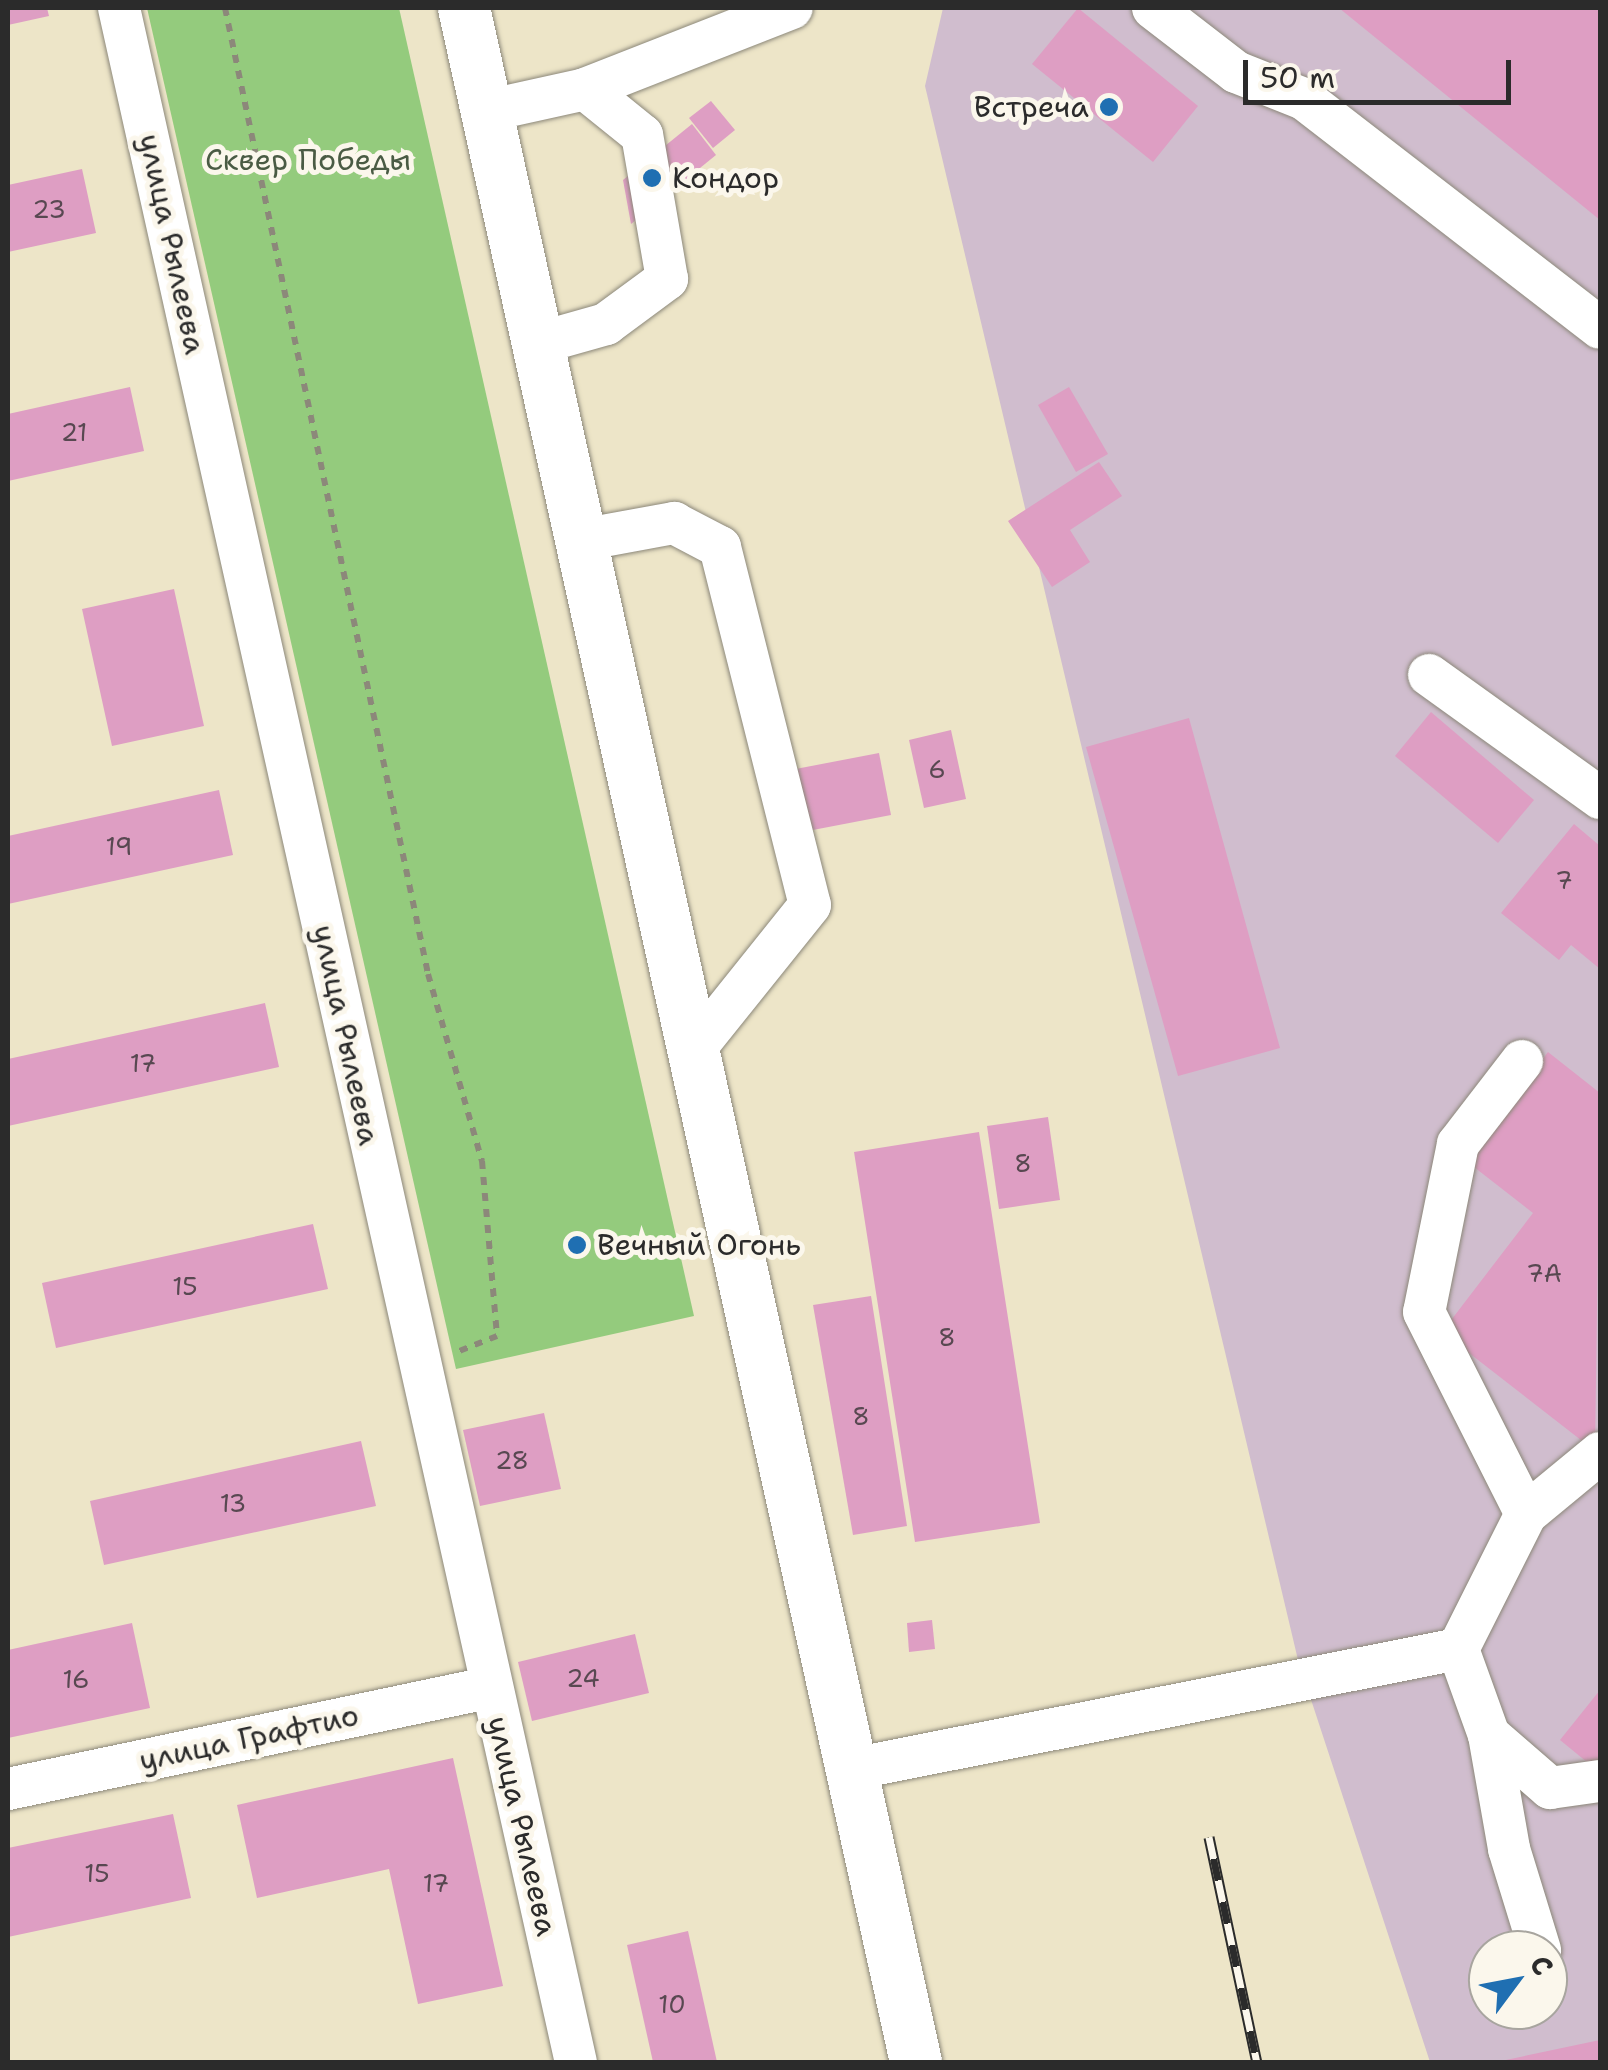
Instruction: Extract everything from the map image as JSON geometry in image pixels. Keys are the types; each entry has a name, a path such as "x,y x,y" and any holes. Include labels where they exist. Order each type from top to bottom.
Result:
{"main road":[{"path":"464,8 912,2042"}],"street":[{"name":"улица Рылеева","path":"119,8 576,2062"},
{"path":"486,111 585,89 792,8"},
{"path":"1153,8 1236,72 1304,99 1600,328"},
{"path":"538,342 606,324 667,279 642,135 585,89"},
{"path":"581,540 674,523 720,547 810,905 694,1050"},
{"path":"1429,675 1600,798"},
{"path":"1522,1062 1458,1144 1424,1312 1526,1514"},
{"path":"1534,1930 1509,1850 1490,1735 1458,1649 1526,1514 1600,1453"},
{"path":"852,1769 1458,1649"},
{"name":"улица Графтио","path":"8,1789 490,1687"},
{"path":"1490,1735 1550,1788 1600,1781"}],"path":[{"path":"225,8 428,974 482,1160 497,1336 445,1357"}],"shaded area":[{"path":"943,8 1600,8 1600,2062 1430,2062 1298,1660 925,86"}],"green space":[{"name":"Сквер Победы","path":"147,8 399,8 694,1316 456,1369"}],"building":[{"path":"8,8 47,8 49,16 8,25"},
{"path":"1078,8 1198,106 1153,162 1032,64"},
{"path":"1339,8 1600,8 1600,220"},
{"path":"711,101 735,130 713,148 689,118"},
{"path":"692,124 716,155 631,224 623,180"},
{"path":"82,169 96,233 8,252 8,185"},
{"path":"130,387 144,451 8,481 8,414"},
{"path":"1069,387 1108,454 1076,472 1038,405"},
{"path":"1099,462 1122,496 1070,530 1090,562 1052,587 1008,521"},
{"path":"174,589 204,726 112,746 82,609"},
{"path":"1431,712 1534,800 1498,843 1395,756"},
{"path":"1189,718 1280,1048 1178,1076 1086,747"},
{"path":"951,730 966,799 924,808 909,740"},
{"path":"879,753 891,815 792,834 780,772"},
{"path":"219,790 233,855 8,904 8,836"},
{"path":"1574,824 1600,846 1600,969 1571,945 1559,960 1501,913"},
{"path":"265,1003 279,1067 8,1126 8,1059"},
{"path":"1548,1052 1600,1093 1595,1451 1442,1332 1533,1213 1465,1160"},
{"path":"1048,1117 1060,1200 999,1209 987,1126"},
{"path":"979,1132 1040,1523 915,1542 854,1152"},
{"path":"313,1224 328,1289 56,1348 42,1283"},
{"path":"871,1296 907,1526 853,1535 813,1305"},
{"path":"544,1413 561,1489 480,1506 463,1430"},
{"path":"361,1441 376,1506 104,1565 90,1501"},
{"path":"932,1620 935,1649 909,1652 907,1623"},
{"path":"132,1623 150,1708 8,1738 8,1650"},
{"path":"635,1634 649,1693 532,1721 518,1662"},
{"path":"1600,1690 1600,1759 1593,1767 1560,1740"},
{"path":"453,1758 503,1986 418,2004 389,1869 257,1898 237,1805"},
{"path":"173,1814 191,1898 8,1937 8,1848"},
{"path":"688,1931 717,2062 653,2062 627,1945"},
{"path":"1600,2040 1600,2062 1501,2062 1501,2061"}],"railway":[{"path":"1209,1837 1257,2062"}],"place":[{"name":"Встреча","path":"1109,107"},
{"name":"Кондор","path":"652,178"},
{"name":"Вечный Огонь","path":"577,1245"}]}
